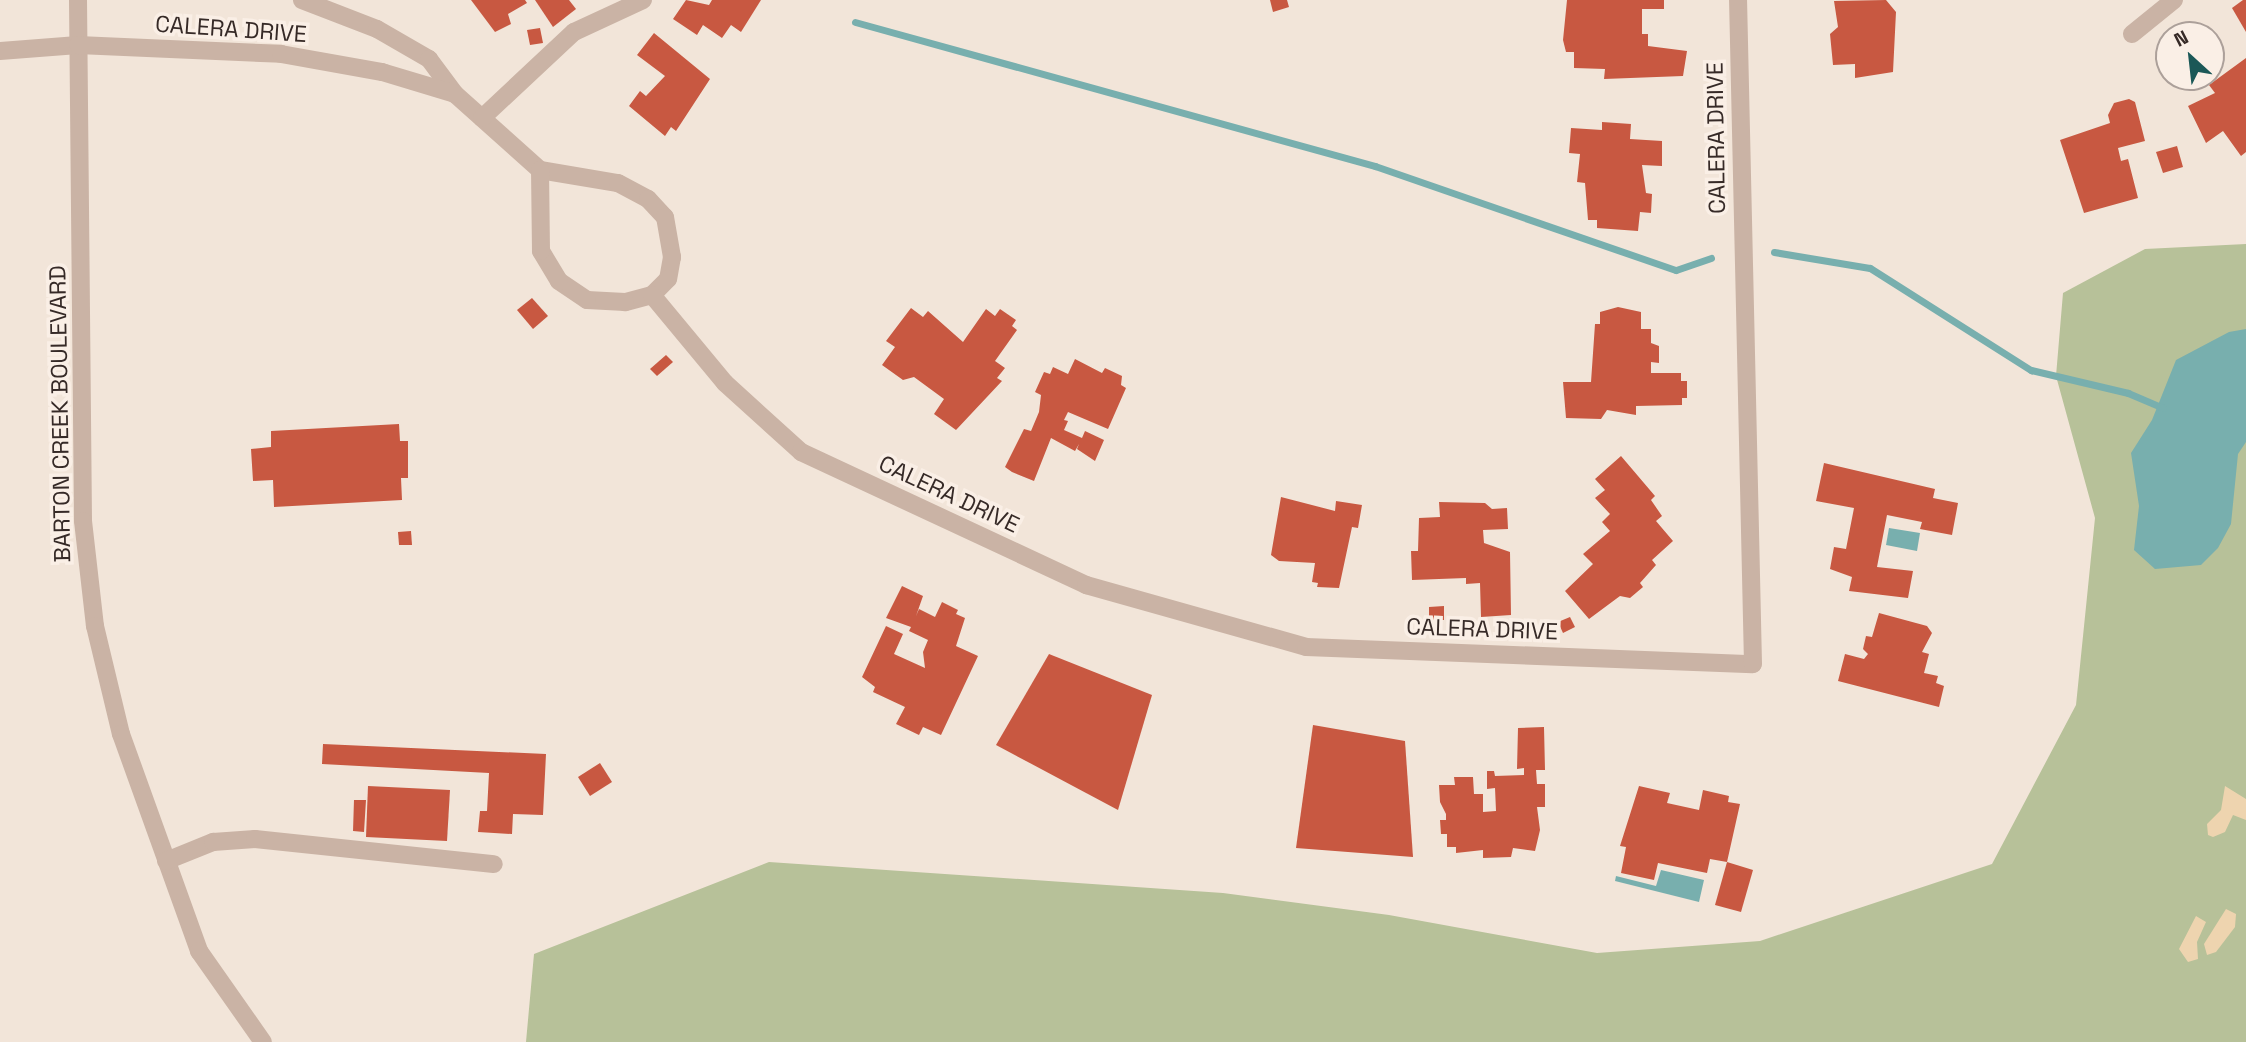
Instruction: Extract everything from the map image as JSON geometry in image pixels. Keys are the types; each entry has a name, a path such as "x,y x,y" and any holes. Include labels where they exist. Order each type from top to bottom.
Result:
{"street":[{"name":"BARTON CREEK BOULEVARD","path":"78,0 83,521 95,626 117,720 199,951 263,1042"},
{"name":"CALERA DRIVE","path":"302,0 377,29 429,59 455,94 540,170"},
{"path":"482,118 573,32 643,0"},
{"name":"CALERA DRIVE","path":"652,295 725,383 801,452 1086,585 1306,647 1753,664 1738,0"},
{"path":"2132,34 2174,0"},
{"name":"CALERA DRIVE","path":"0,51 78,45 281,54 382,72 455,94"},
{"path":"540,170 618,183 648,199 665,217 672,257 667,279 652,295 625,302 587,300 559,281 541,251 540,170"},
{"path":"166,861 213,842 255,839 494,864"}],"green space":[{"path":"2246,244 2246,1042 526,1042 534,954 769,862 1223,893 1389,915 1597,953 1760,941 1992,864 2076,705 2095,518 2056,376 2063,293 2145,249"}],"sand":[{"path":"2225,786 2246,799 2246,820 2233,815 2225,832 2213,837 2208,835 2207,824 2221,810"},
{"path":"2226,909 2236,914 2235,927 2216,952 2207,955 2204,944"},
{"path":"2196,916 2206,922 2197,942 2198,959 2188,962 2179,949"}],"water":[{"path":"2246,329 2246,442 2238,454 2231,524 2218,548 2201,565 2155,569 2134,550 2139,506 2131,453 2152,420 2176,360 2229,332"},
{"path":"1889,528 1920,533 1917,551 1886,545"},
{"path":"1661,870 1704,880 1699,902 1615,881 1616,876 1656,886"}],"building":[{"path":"471,0 525,0 527,3 508,14 511,24 495,32"},
{"path":"535,0 569,0 576,9 553,27"},
{"path":"686,0 709,5 712,0 761,0 741,32 731,25 722,38 703,25 697,35 673,19"},
{"path":"1270,0 1287,0 1289,7 1273,12"},
{"path":"1567,0 1664,0 1664,9 1642,9 1642,34 1648,34 1648,46 1687,51 1683,76 1604,79 1605,69 1574,68 1574,52 1566,52 1563,40"},
{"path":"1886,0 1896,12 1893,72 1855,78 1855,64 1833,65 1830,34 1838,27 1834,1"},
{"path":"2246,0 2246,32 2232,8"},
{"path":"540,28 543,43 530,45 527,30"},
{"path":"654,33 710,79 676,131 671,127 665,136 629,106 640,91 646,96 665,76 637,55"},
{"path":"2246,58 2246,152 2241,156 2223,131 2206,143 2188,106 2215,93 2214,91 2225,91 2225,73"},
{"path":"2129,99 2135,102 2145,141 2118,148 2121,161 2128,159 2138,198 2084,213 2060,140 2110,123 2108,115 2114,103"},
{"path":"1602,122 1631,124 1630,139 1662,141 1662,166 1642,165 1646,193 1652,194 1651,213 1640,212 1638,231 1597,228 1597,220 1588,220 1585,183 1577,182 1580,154 1569,153 1571,128 1602,130"},
{"path":"2177,146 2183,167 2163,173 2156,152"},
{"path":"532,298 548,316 533,329 517,310"},
{"path":"1618,307 1641,312 1641,329 1651,329 1651,343 1659,346 1659,363 1651,362 1651,373 1681,373 1681,381 1687,381 1687,398 1682,398 1682,405 1636,406 1636,415 1607,410 1601,419 1566,418 1563,382 1591,382 1595,324 1600,324 1600,312"},
{"path":"911,308 923,317 928,311 963,342 986,309 995,316 1000,309 1016,320 1012,326 1017,330 995,361 1005,368 997,378 1002,381 956,430 934,414 944,399 914,377 903,380 882,365 895,347 886,341"},
{"path":"666,355 673,362 657,376 650,369"},
{"path":"1075,359 1102,373 1105,368 1122,376 1121,385 1126,388 1108,429 1068,412 1064,420 1068,421 1064,430 1082,438 1085,431 1104,440 1095,461 1077,449 1079,444 1075,451 1051,438 1034,481 1012,472 1005,467 1024,429 1031,431 1039,412 1041,395 1035,392 1044,372 1050,374 1053,367 1068,374"},
{"path":"399,424 400,441 408,441 408,478 401,478 402,500 274,507 273,480 253,481 251,449 271,447 271,431"},
{"path":"1621,456 1655,496 1651,500 1662,516 1656,521 1673,541 1652,560 1656,565 1640,583 1643,587 1630,598 1620,596 1589,619 1565,591 1593,564 1583,554 1610,531 1602,522 1610,514 1595,498 1605,490 1595,479"},
{"path":"1824,463 1935,489 1933,498 1958,503 1952,535 1920,529 1922,522 1887,515 1877,567 1913,571 1908,598 1849,591 1852,577 1830,569 1834,547 1846,549 1854,508 1816,501"},
{"path":"1281,497 1335,511 1336,501 1362,505 1358,528 1352,527 1339,588 1317,587 1318,583 1312,582 1315,563 1279,561 1271,555"},
{"path":"1439,502 1485,503 1492,509 1507,508 1508,529 1483,530 1484,543 1510,552 1511,615 1481,617 1480,583 1466,584 1466,578 1412,580 1411,551 1418,551 1419,518 1440,517"},
{"path":"411,531 412,545 399,545 398,532"},
{"path":"902,586 923,596 916,616 919,609 935,617 942,602 958,610 956,614 965,618 956,646 978,656 941,735 923,727 919,735 896,724 905,707 873,692 875,687 862,677 886,626 903,634 894,654 925,668 923,652 928,640 909,631 911,627 886,618"},
{"path":"1444,606 1444,620 1429,620 1429,607"},
{"path":"1879,613 1927,626 1932,633 1922,652 1929,654 1924,673 1938,676 1936,683 1944,686 1939,707 1838,681 1845,654 1864,659 1868,654 1863,649 1866,636 1872,637"},
{"path":"1570,617 1575,627 1563,633 1558,622"},
{"path":"1049,654 1152,695 1118,810 996,745"},
{"path":"1313,725 1405,741 1413,857 1296,848"},
{"path":"1544,727 1545,770 1536,770 1537,784 1545,784 1545,807 1537,807 1540,830 1535,851 1513,848 1511,857 1483,858 1483,850 1456,853 1456,847 1447,847 1447,834 1441,834 1440,820 1446,820 1446,814 1440,802 1439,785 1455,785 1454,777 1473,777 1474,794 1483,794 1483,812 1496,811 1495,788 1487,789 1487,771 1494,771 1495,776 1524,775 1524,768 1517,769 1518,728"},
{"path":"323,744 546,754 543,815 513,814 512,834 478,832 480,811 487,811 489,773 322,764"},
{"path":"600,763 612,782 590,796 578,777"},
{"path":"368,786 450,790 447,841 366,837"},
{"path":"1639,786 1670,793 1667,803 1699,810 1703,790 1729,796 1728,802 1740,804 1727,862 1710,859 1707,873 1658,863 1654,880 1621,873 1626,847 1620,846"},
{"path":"354,800 366,800 364,832 353,831"},
{"path":"1727,862 1753,870 1741,912 1715,905"}],"waterway":[{"path":"855,22 1375,166 1676,270 1711,258"},
{"path":"1774,252 1870,268 2031,370 2128,393 2163,408"}]}
